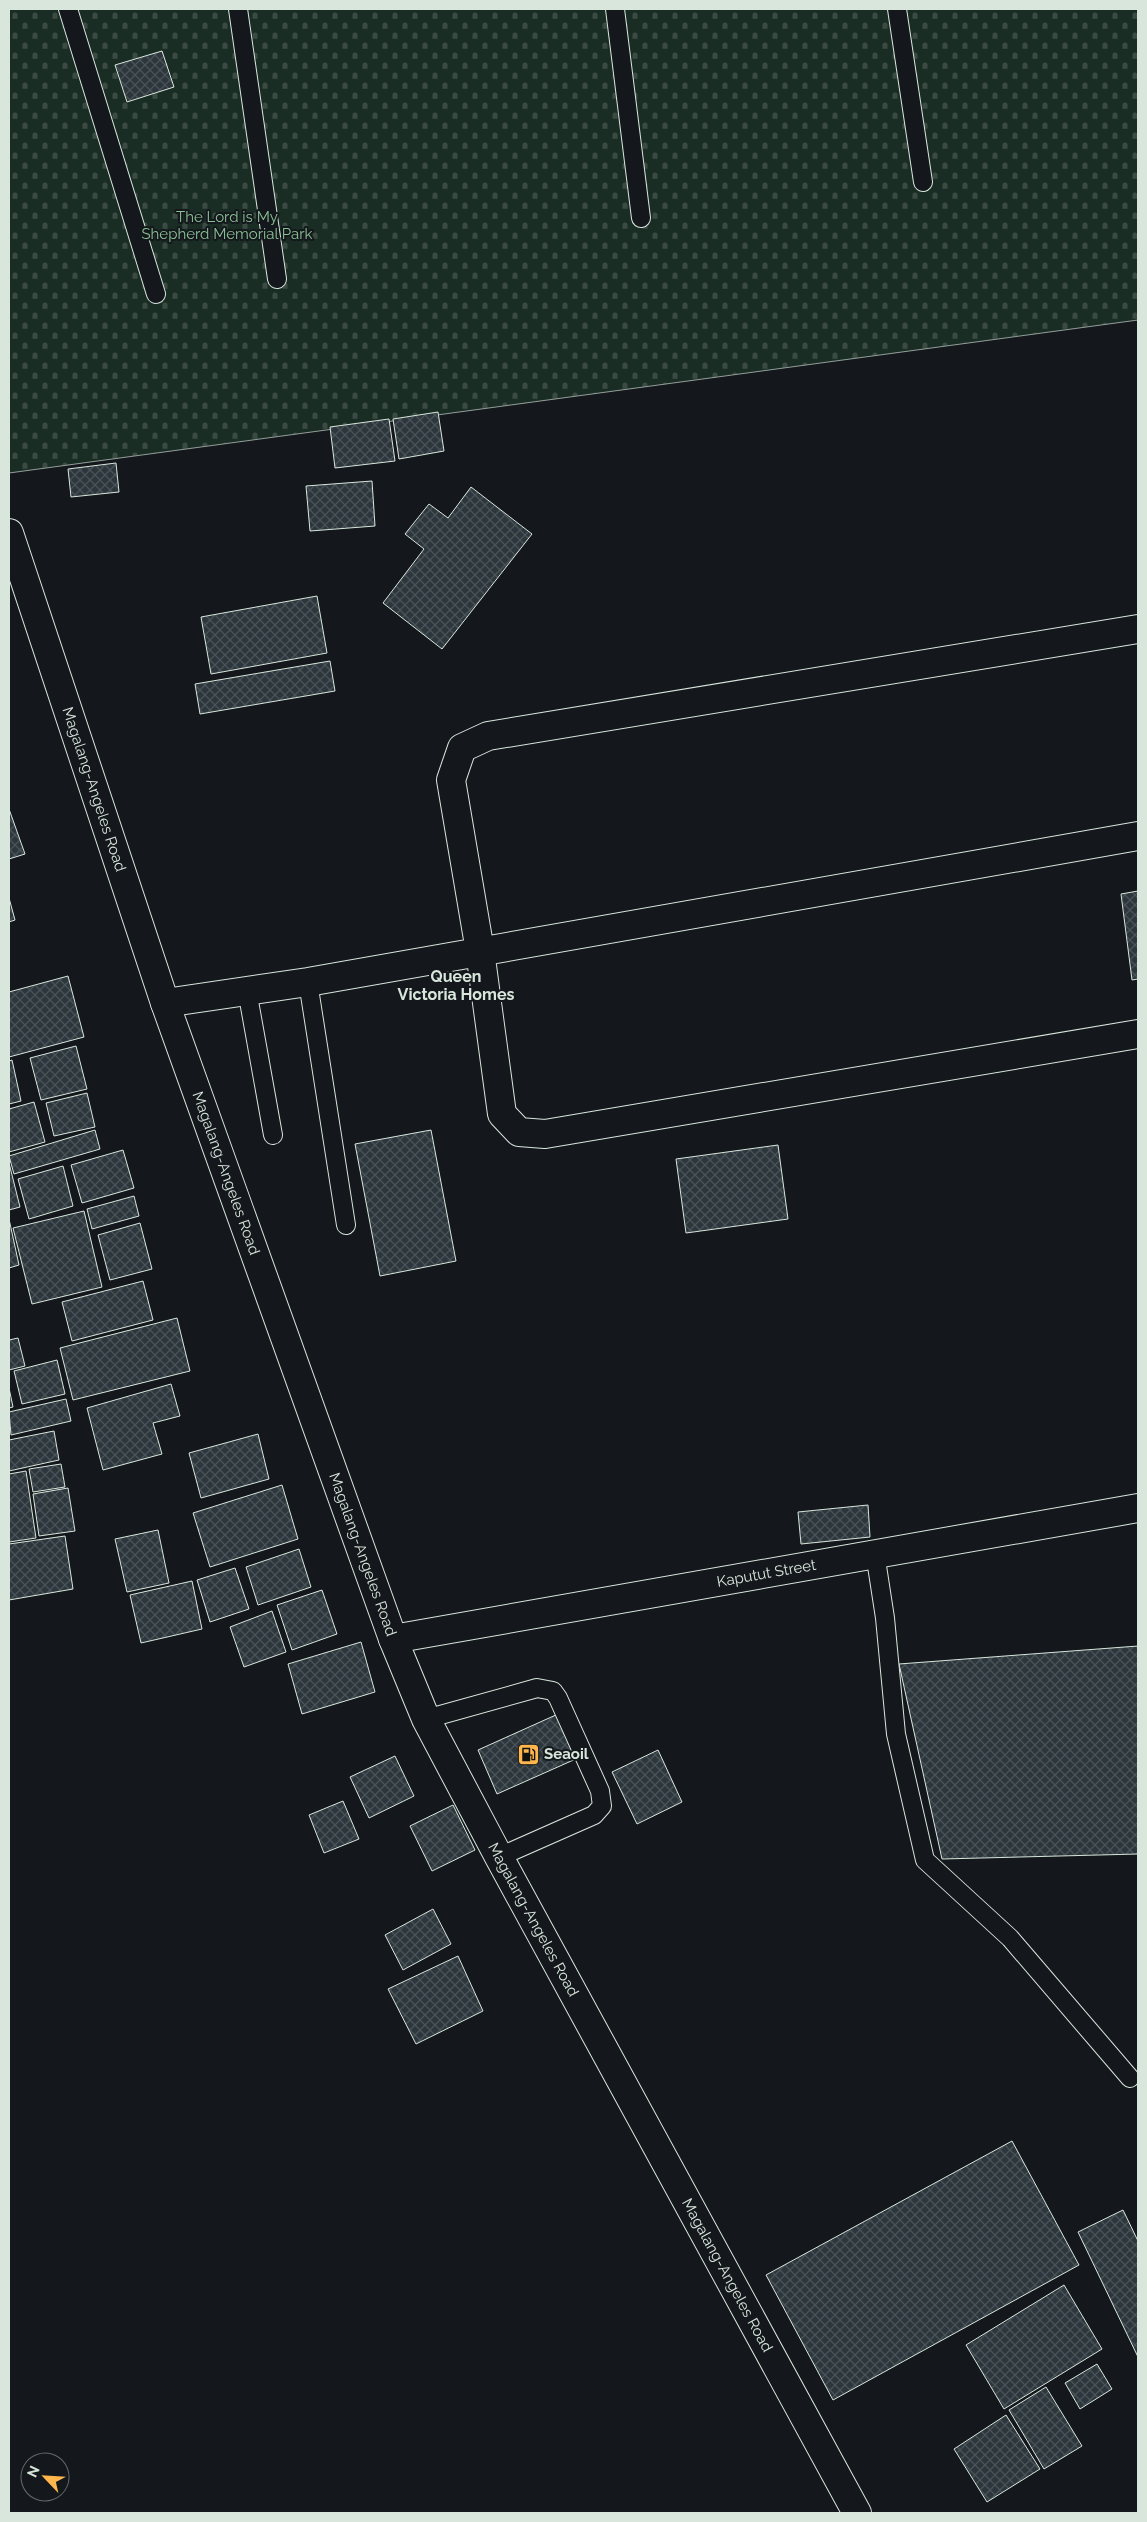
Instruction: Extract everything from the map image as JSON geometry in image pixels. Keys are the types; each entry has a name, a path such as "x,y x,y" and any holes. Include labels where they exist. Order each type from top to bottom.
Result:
{"street":[{"name":"Magalang-Angeles Road","path":"9,533 165,1003 394,1640 426,1719 498,1857 857,2513"},
{"path":"1138,629 488,736 462,748 451,780 480,951 502,1114 519,1132 545,1134 1138,1034"},
{"path":"165,1003 308,982 1138,836"},
{"name":"Kaputut Street","path":"394,1640 875,1553 1138,1508"}],"lane":[{"path":"68,9 156,294"},
{"path":"238,9 277,279"},
{"path":"616,9 641,218"},
{"path":"897,9 923,182"},
{"path":"308,982 346,1225"},
{"path":"247,990 273,1135"},
{"path":"875,1553 885,1618 896,1734 925,1860 1010,1938 1130,2078"},
{"path":"426,1719 537,1688 553,1691 558,1698 600,1791 602,1806 594,1815 498,1857"}],"green space":[{"name":"The Lord is My Shepherd Memorial Park","path":"9,9 1138,9 1138,320 9,473"}],"building":[{"path":"162,51 174,87 127,102 115,65"},
{"path":"438,412 444,451 399,459 393,419"},
{"path":"389,419 395,461 335,468 330,427"},
{"path":"116,463 119,492 71,497 68,469"},
{"path":"372,481 375,526 310,531 306,486"},
{"path":"471,487 532,534 442,649 383,603 424,549 405,534 429,504 448,518"},
{"path":"317,596 327,653 211,674 201,617"},
{"path":"330,661 335,691 200,714 195,684"},
{"path":"9,809 25,854 9,859"},
{"path":"1138,891 1138,979 1132,980 1121,894"},
{"path":"9,898 15,920 9,922"},
{"path":"68,976 84,1037 9,1057 9,992"},
{"path":"76,1046 87,1089 41,1100 30,1058"},
{"path":"12,1060 21,1101 9,1104 9,1061"},
{"path":"87,1093 95,1127 54,1136 46,1103"},
{"path":"34,1102 45,1142 9,1152 9,1109"},
{"path":"95,1130 100,1149 14,1174 9,1156"},
{"path":"431,1130 456,1261 380,1276 355,1144"},
{"path":"778,1145 788,1219 686,1233 676,1159"},
{"path":"123,1150 134,1188 82,1203 71,1165"},
{"path":"9,1163 20,1207 9,1210"},
{"path":"63,1166 73,1206 29,1219 18,1179"},
{"path":"134,1196 139,1216 92,1229 87,1209"},
{"path":"84,1211 102,1287 32,1304 13,1228"},
{"path":"9,1219 19,1265 9,1268"},
{"path":"140,1223 152,1269 110,1280 98,1235"},
{"path":"143,1281 153,1320 72,1341 62,1302"},
{"path":"177,1318 190,1371 73,1400 60,1348"},
{"path":"18,1338 25,1366 9,1370 9,1340"},
{"path":"57,1360 65,1394 22,1404 14,1371"},
{"path":"171,1384 180,1416 153,1423 162,1454 103,1470 87,1408"},
{"path":"9,1388 13,1407 9,1408"},
{"path":"66,1399 71,1421 11,1435 9,1412"},
{"path":"54,1431 59,1460 9,1471 9,1440"},
{"path":"258,1434 269,1479 201,1498 189,1453"},
{"path":"61,1464 65,1487 33,1492 29,1469"},
{"path":"26,1471 36,1538 9,1542 9,1474"},
{"path":"282,1485 298,1539 210,1567 193,1513"},
{"path":"68,1488 75,1531 39,1536 33,1494"},
{"path":"868,1505 870,1537 801,1544 798,1512"},
{"path":"158,1530 169,1583 127,1592 115,1539"},
{"path":"65,1536 73,1589 9,1600 9,1544"},
{"path":"299,1549 311,1587 258,1605 246,1567"},
{"path":"235,1568 249,1609 210,1622 197,1580"},
{"path":"192,1581 202,1629 141,1643 130,1595"},
{"path":"322,1590 337,1634 292,1650 277,1605"},
{"path":"272,1611 286,1652 244,1667 230,1627"},
{"path":"361,1642 375,1692 302,1714 288,1664"},
{"path":"1138,1646 1138,1854 942,1859 899,1664"},
{"name":"Seaoil","path":"558,1714 578,1758 497,1794 478,1750"},
{"path":"658,1750 682,1802 637,1824 612,1772"},
{"path":"395,1756 414,1796 369,1818 350,1777"},
{"path":"343,1801 359,1839 324,1853 309,1815"},
{"path":"453,1805 475,1850 432,1871 410,1826"},
{"path":"433,1909 451,1944 403,1970 385,1935"},
{"path":"458,1956 483,2011 416,2044 388,1989"},
{"path":"1012,2141 1079,2265 833,2400 766,2275"},
{"path":"1123,2210 1138,2241 1138,2357 1078,2232"},
{"path":"1064,2285 1102,2349 1004,2409 966,2345"},
{"path":"1097,2364 1112,2389 1080,2409 1065,2383"},
{"path":"1046,2387 1082,2446 1044,2469 1009,2410"},
{"path":"1006,2415 1040,2469 987,2502 954,2449"}],"place":[{"name":"Seaoil","path":"528,1754"}],"district":[{"name":"Queen Victoria Homes","path":"456,985"}]}
